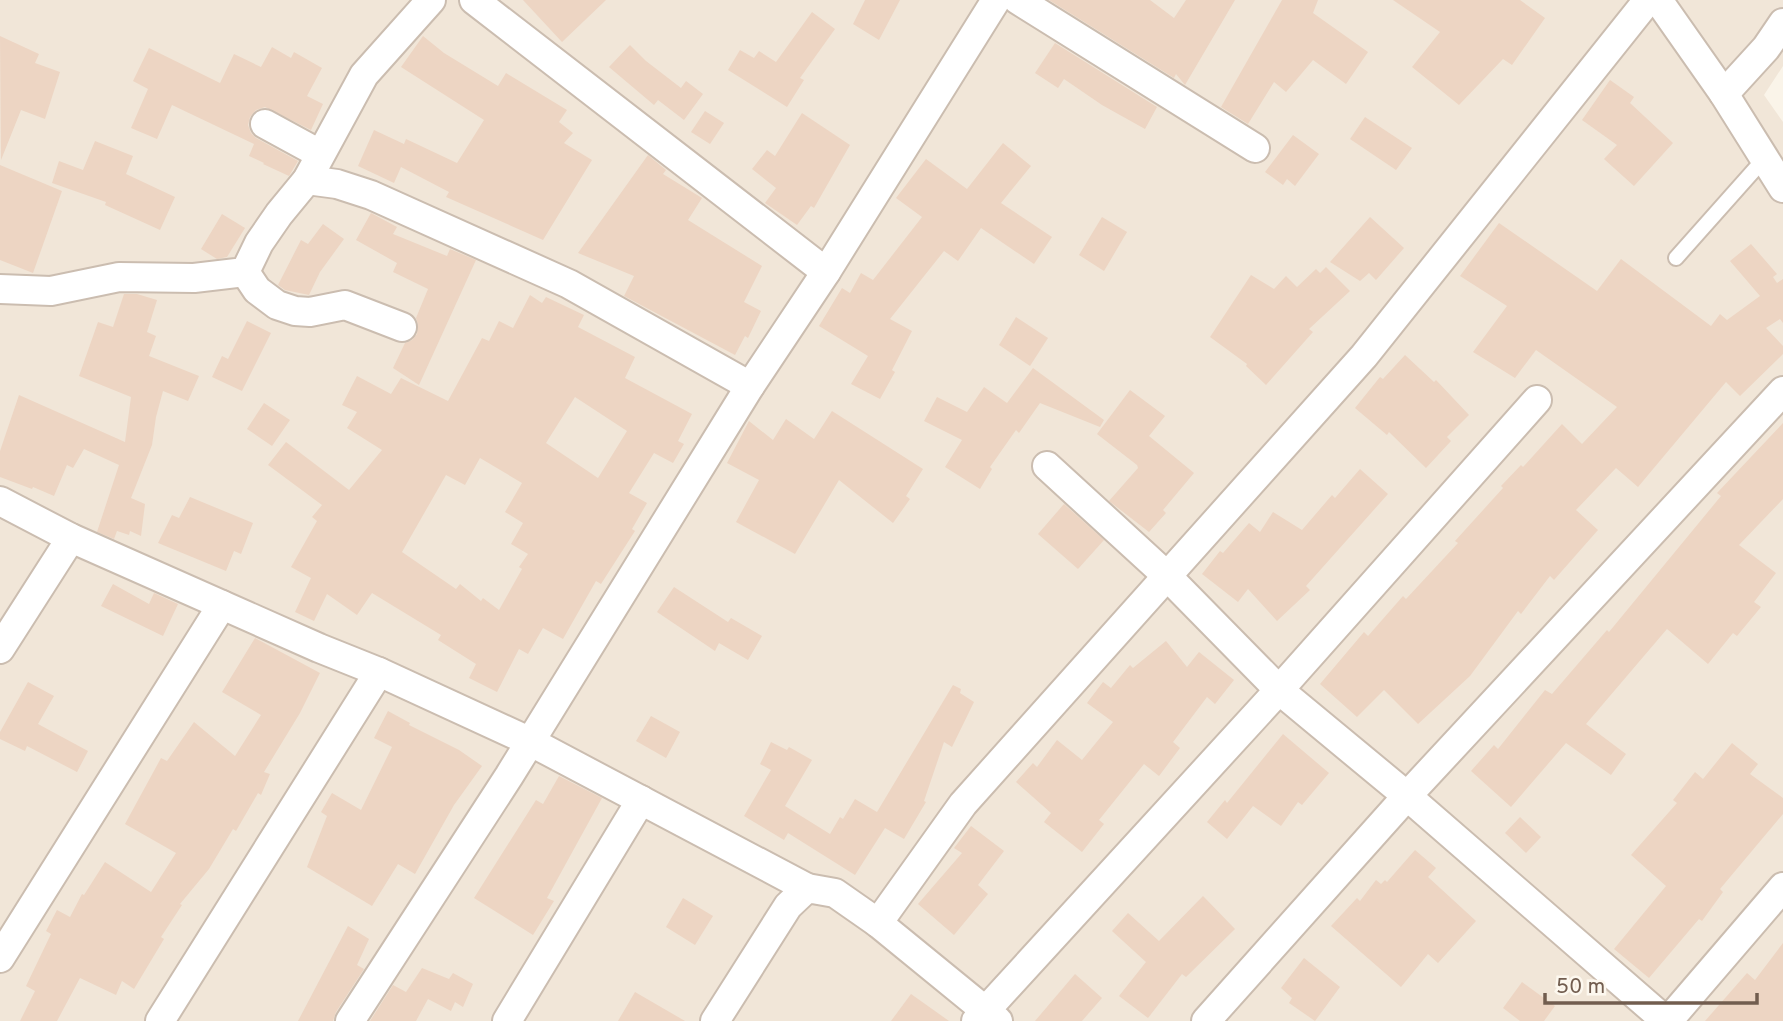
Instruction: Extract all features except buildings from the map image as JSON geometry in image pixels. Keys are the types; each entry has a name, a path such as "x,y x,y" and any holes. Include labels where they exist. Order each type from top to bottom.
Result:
{"street":[{"path":"246,272 260,243 279,214 307,180 364,75 431,0"},
{"path":"474,0 826,272"},
{"path":"350,1021 531,742 750,386 826,272 996,0"},
{"path":"1018,0 1255,148"},
{"path":"878,923 963,804 1364,356 1648,0"},
{"path":"1658,0 1724,94 1783,188"},
{"path":"1724,94 1766,48 1783,23"},
{"path":"265,124 320,154"},
{"path":"307,180 337,184 371,195 569,284 750,386"},
{"path":"0,289 51,290 119,277 194,278 246,272"},
{"path":"246,272 257,290 277,304 295,311 310,312 345,305 402,327"},
{"path":"1206,1021 1407,796 1783,391"},
{"path":"0,500 71,538 379,672 531,742 807,888 835,893 878,923 987,1017 1537,400"},
{"path":"1046,466 1166,575 1279,690 1407,796 1667,1021 1783,887"},
{"path":"0,649 71,538"},
{"path":"0,958 222,605"},
{"path":"160,1021 379,672"},
{"path":"507,1021 641,800"},
{"path":"715,1021 788,906 807,888"}],"lane":[{"path":"1676,258 1764,159"}],"shaded area":[{"path":"0,0 1783,0 1783,66 1764,95 1783,122 1783,1021 0,1021"}]}
